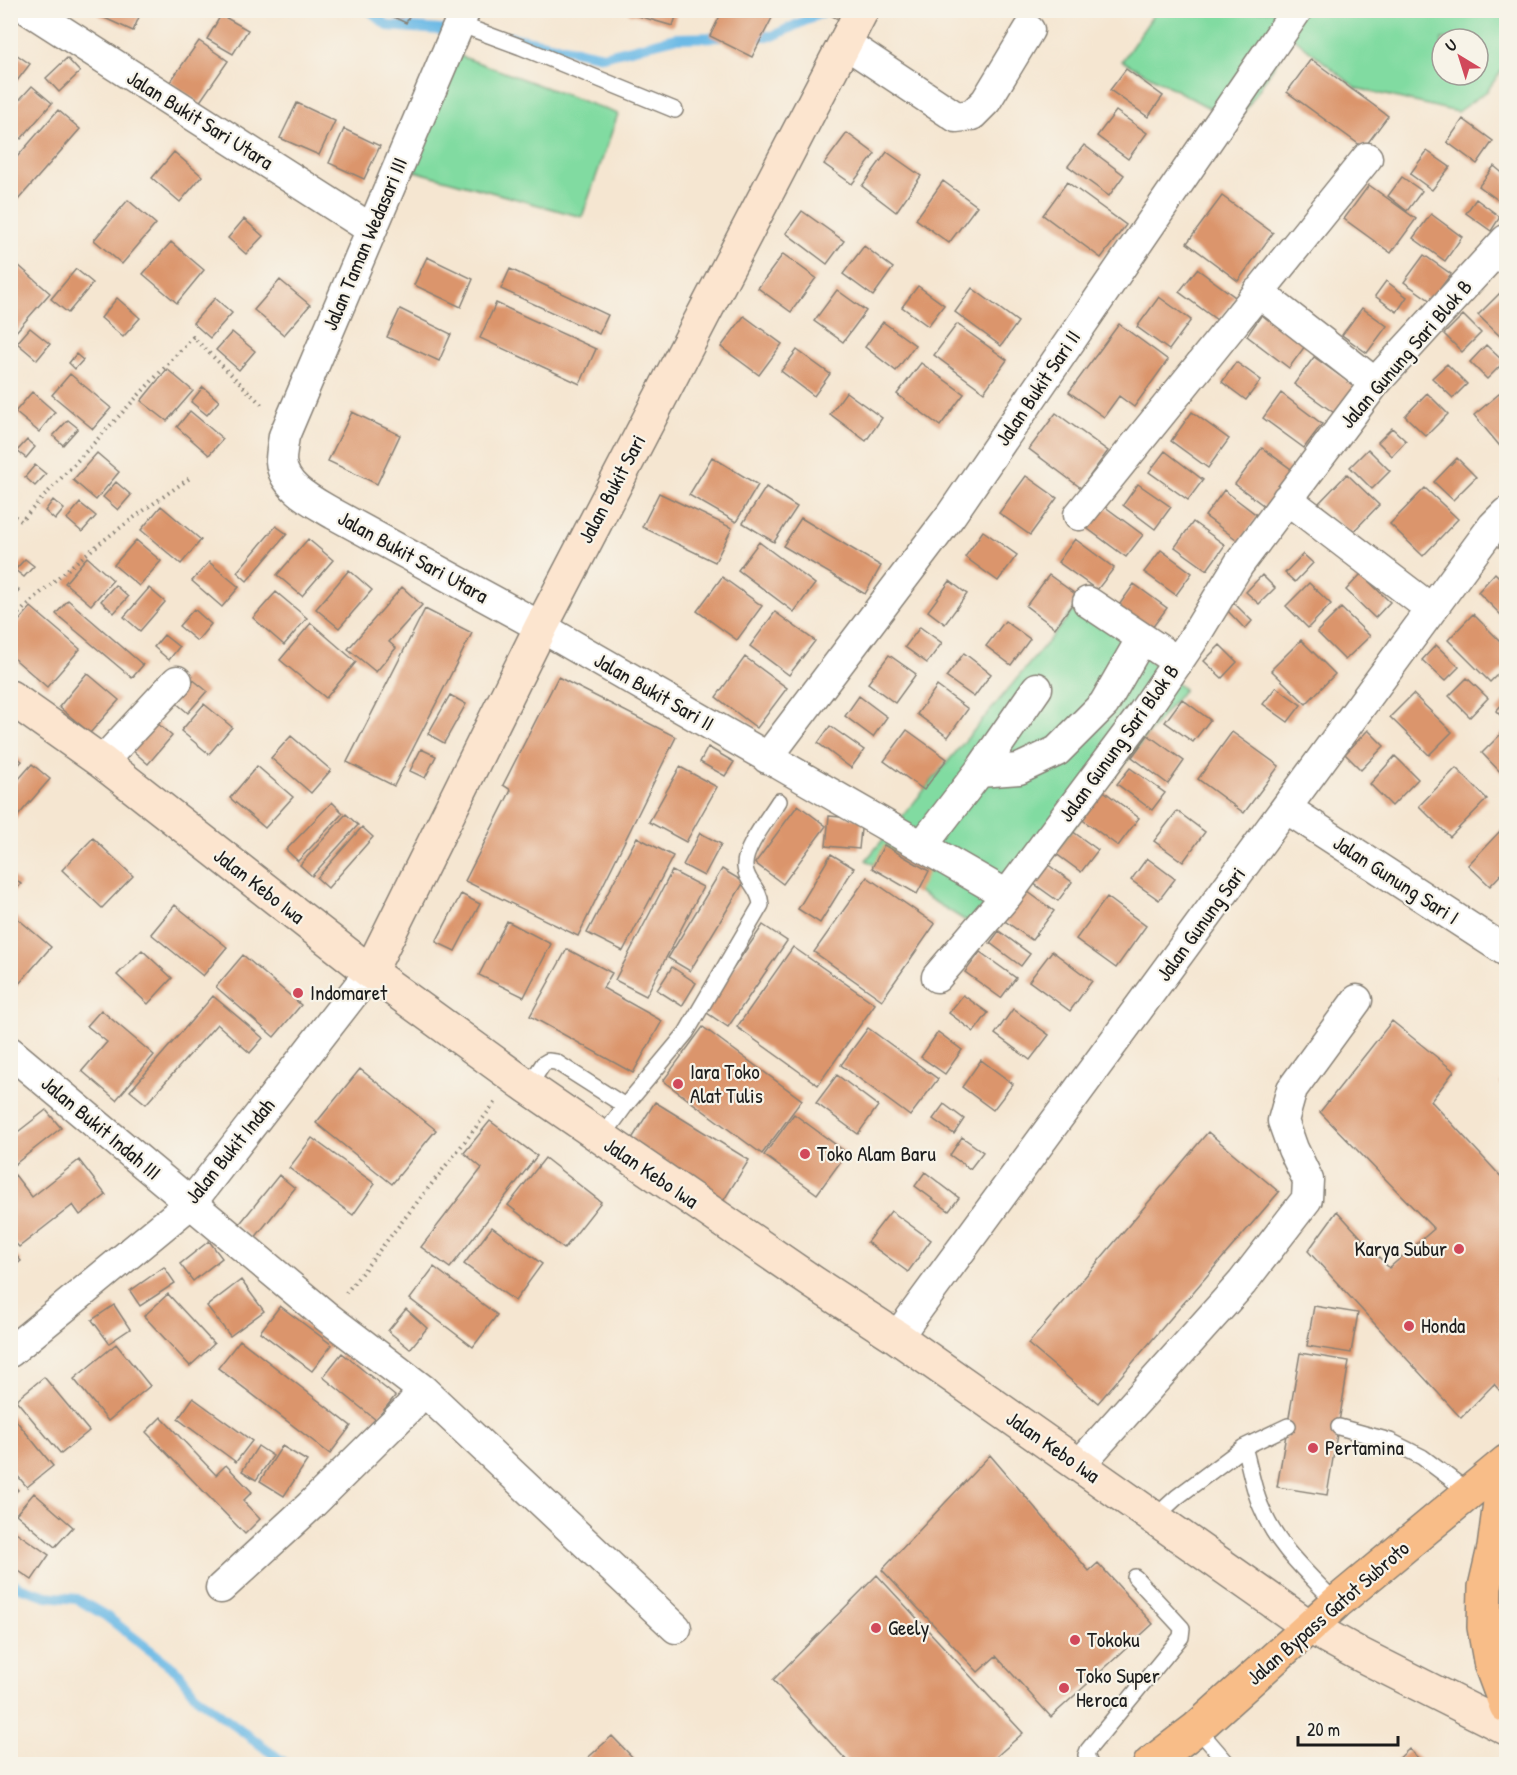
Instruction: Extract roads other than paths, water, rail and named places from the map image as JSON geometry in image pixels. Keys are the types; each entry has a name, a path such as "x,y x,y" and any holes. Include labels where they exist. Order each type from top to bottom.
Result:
{"main road":[{"name":"Jalan Bypass Gatot Subroto","path":"1150,1764 1197,1728 1336,1602 1506,1463"},
{"path":"1506,1463 1494,1548 1485,1587 1484,1627 1491,1666 1506,1706"}],"street":[{"name":"Jalan Bukit Sari Utara","path":"29,10 371,229"},
{"name":"Jalan Bukit Sari","path":"370,972 541,627 862,10"},
{"name":"Jalan Bukit Sari II","path":"767,758 951,515 1297,10"},
{"name":"Jalan Taman Wedasari III","path":"288,481 281,461 284,436 462,17"},
{"path":"845,43 956,117 972,115 986,101 1029,30"},
{"path":"1079,515 1367,158"},
{"name":"Jalan Gunung Sari Blok B","path":"937,977 1006,896 1138,720 1178,662 1239,564 1375,383 1506,240"},
{"path":"1258,292 1375,383"},
{"name":"Jalan Bukit Sari Utara","path":"288,481 327,510 541,627"},
{"path":"1287,499 1431,609"},
{"name":"Jalan Gunung Sari","path":"897,1337 1492,526 1506,513"},
{"path":"1088,602 1178,662"},
{"name":"Jalan Bukit Sari II","path":"541,627 1006,896"},
{"path":"979,772 1019,769 1057,752 1104,704 1142,638"},
{"path":"102,762 177,681"},
{"path":"922,846 979,772 1037,688"},
{"name":"Jalan Kebo Iwa","path":"10,697 102,762 370,972 601,1139 897,1337 1308,1626 1506,1728"},
{"name":"Jalan Gunung Sari I","path":"1286,808 1506,951"},
{"name":"Jalan Bukit Indah","path":"10,1352 191,1203 370,972"},
{"path":"1079,1465 1242,1283 1307,1199 1308,1180 1283,1121 1292,1089 1357,1000"},
{"name":"Jalan Bukit Indah III","path":"10,1052 327,1317 423,1390 676,1628"},
{"path":"221,1588 310,1506 409,1408 423,1390"}],"lane":[{"path":"462,17 521,47 675,110"},
{"path":"601,1139 625,1106 686,1033 762,905 761,895 749,880 744,867 747,852 779,801"},
{"path":"521,1082 548,1060 556,1062 625,1106"},
{"path":"1154,1518 1177,1497 1244,1447 1288,1426"},
{"path":"1339,1426 1390,1440 1422,1457 1470,1493"},
{"path":"1244,1447 1261,1508 1270,1527 1285,1548 1336,1602"},
{"path":"1090,1764 1086,1755 1088,1750 1181,1637 1182,1628 1136,1577"},
{"path":"1197,1728 1228,1764"}],"waterway":[{"path":"369,10 388,26 453,31"},
{"path":"749,36 773,36 827,10"},
{"path":"510,37 603,56 675,38 724,37"},
{"path":"10,1581 19,1587 47,1596 77,1599 106,1616 178,1672 196,1696 286,1764"}],"place":[{"name":"Indomaret","path":"298,993"},
{"name":"Iara Toko Alat Tulis","path":"678,1084"},
{"name":"Toko Alam Baru","path":"805,1154"},
{"name":"Karya Subur","path":"1459,1249"},
{"name":"Honda","path":"1409,1326"},
{"name":"Pertamina","path":"1313,1448"},
{"name":"Geely","path":"876,1628"},
{"name":"Tokoku","path":"1075,1640"},
{"name":"Toko Super Heroca","path":"1064,1688"}]}
